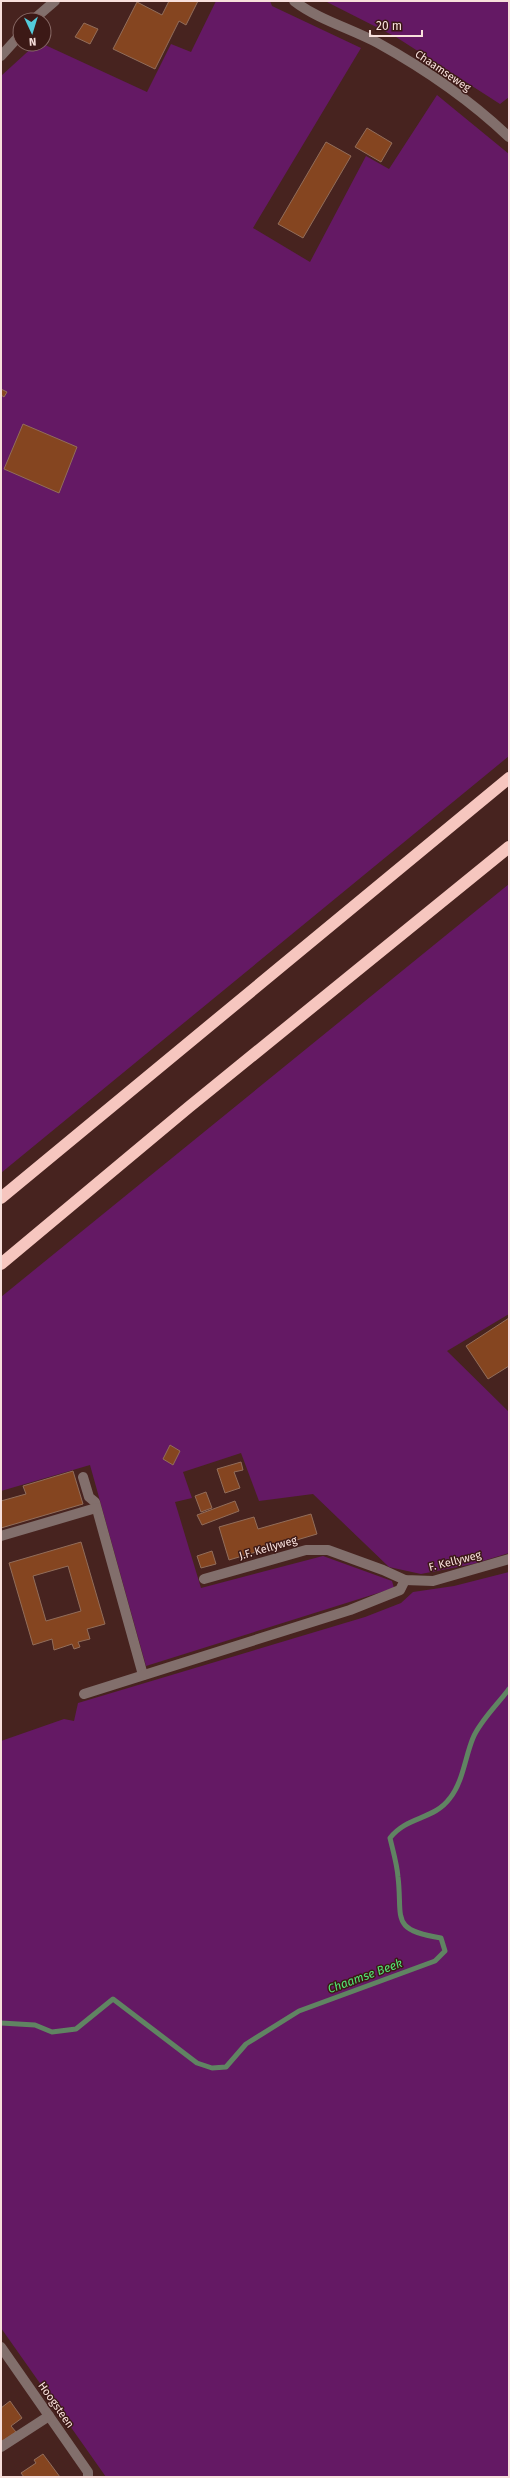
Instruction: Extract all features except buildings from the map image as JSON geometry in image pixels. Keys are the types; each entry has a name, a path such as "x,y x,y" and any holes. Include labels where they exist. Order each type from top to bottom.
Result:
{"highway":[{"path":"1,1198 509,778"},
{"path":"1,1264 183,1112 509,847"}],"street":[{"path":"42,12 55,1"},
{"name":"Chaamseweg","path":"294,1 378,43 435,77 491,120 509,137"},
{"path":"1,56 12,44"},
{"path":"83,1477 89,1497 95,1502 143,1675"},
{"path":"1,1536 96,1508"},
{"name":"J.F. Kellyweg","path":"204,1579 306,1550 328,1550 383,1570 405,1580"},
{"name":"F. Kellyweg","path":"405,1580 433,1580 509,1559"},
{"path":"84,1694 350,1610 400,1590 405,1580"},
{"name":"Hoogsteen","path":"1,2347 88,2472 88,2477"},
{"path":"1,2447 49,2416"}],"shaded area":[{"path":"216,1 270,1 272,6 361,48 253,228 310,262 366,156 389,169 437,95 509,154 509,756 1,1173 1,76 27,52 52,52 52,48 147,92 171,44 191,52"},
{"path":"325,1 509,1 509,97 500,104 396,37"},
{"path":"509,884 509,1314 447,1351 509,1412 509,1553 473,1564 421,1574 389,1567 313,1494 259,1501 241,1453 183,1472 192,1498 175,1502 201,1588 323,1556 392,1581 394,1588 146,1666 90,1465 1,1491 1,1297"},
{"path":"509,1572 509,2477 106,2477 1,2328 1,1741 64,1719 74,1721 78,1703 365,1617 401,1603 413,1592 454,1586"}],"waterway":[{"name":"Chaamse Beek","path":"1,2023 35,2025 52,2032 76,2029 113,1999 197,2063 212,2068 226,2067 246,2044 299,2011 435,1961 445,1951 441,1938 424,1935 413,1931 406,1926 402,1920 396,1862 390,1838 397,1831 412,1821 428,1815 444,1805 450,1798 458,1785 470,1745 476,1732 509,1689"}]}
